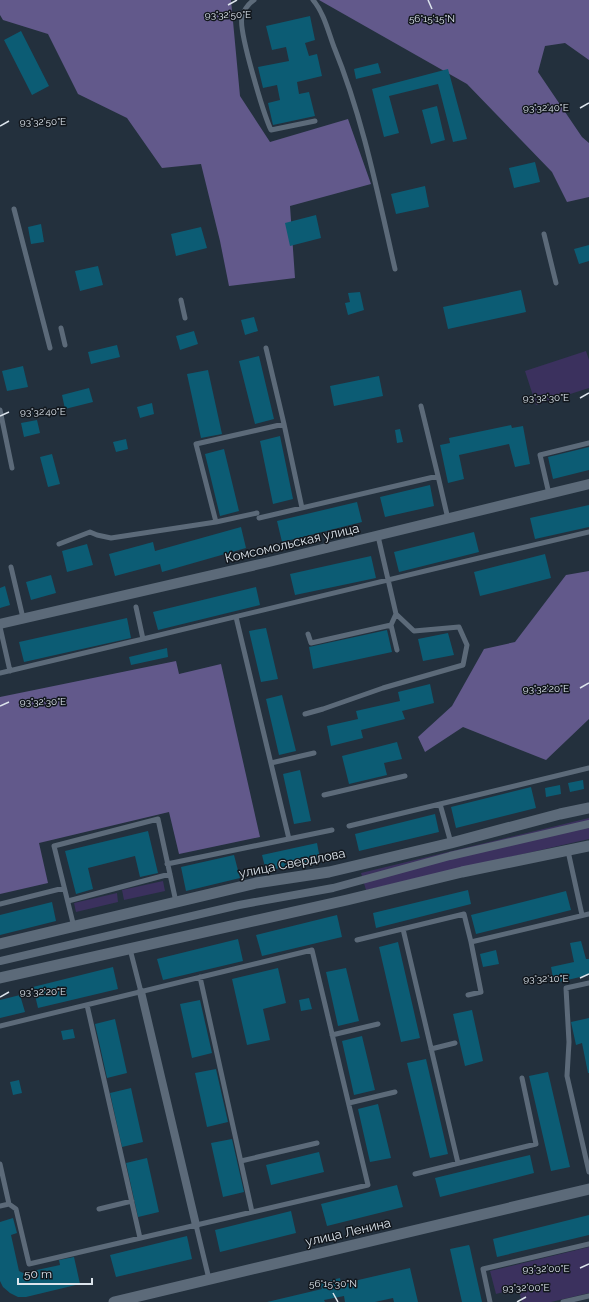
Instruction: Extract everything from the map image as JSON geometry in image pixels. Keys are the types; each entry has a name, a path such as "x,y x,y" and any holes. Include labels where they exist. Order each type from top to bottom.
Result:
{"street":[{"name":"Комсомольская улица","path":"0,624 269,562 589,484"},
{"name":"улица Свердлова","path":"0,944 256,883 329,872 589,808"},
{"path":"0,961 239,905 344,885 450,856 589,824"},
{"path":"0,978 347,900 462,872 589,846"},
{"path":"141,992 196,1225"},
{"name":"улица Ленина","path":"114,1302 589,1189"}],"lane":[{"path":"254,0 246,7 242,17 243,34 258,92 271,130 315,121"},
{"path":"312,0 322,13 356,106 395,269"},
{"path":"14,209 50,348"},
{"path":"544,234 556,283"},
{"path":"181,300 185,318"},
{"path":"61,328 65,345"},
{"path":"266,348 302,508"},
{"path":"421,406 448,519"},
{"path":"0,410 12,468"},
{"path":"216,522 196,444 284,424"},
{"path":"549,494 540,455 589,443"},
{"path":"59,544 90,532 111,538 258,516 302,508 438,476"},
{"path":"0,673 589,532"},
{"path":"305,714 383,688 463,666 467,645 459,627 414,631 396,614 378,536"},
{"path":"11,567 23,618"},
{"path":"136,607 144,639"},
{"path":"396,614 391,625 397,650"},
{"path":"236,617 289,839"},
{"path":"308,634 311,643 391,625"},
{"path":"0,627 10,671"},
{"path":"271,763 314,753"},
{"path":"349,826 589,768"},
{"path":"324,796 405,776"},
{"path":"440,804 451,843"},
{"path":"74,927 54,846 158,819 176,902"},
{"path":"167,864 332,830"},
{"path":"568,851 582,915"},
{"path":"68,901 170,874"},
{"path":"0,904 64,888"},
{"path":"357,940 464,914 481,992 468,995"},
{"path":"471,942 589,914"},
{"path":"403,929 458,1163"},
{"path":"130,949 141,992"},
{"path":"0,1026 312,950 368,1185 29,1264 16,1209 9,1204 0,1164"},
{"path":"200,977 252,1212"},
{"path":"589,983 566,988 569,1042 567,1076 589,1172"},
{"path":"87,1005 140,1238"},
{"path":"332,1035 378,1024"},
{"path":"431,1049 455,1043"},
{"path":"415,1174 536,1144 522,1078"},
{"path":"349,1103 395,1092"},
{"path":"241,1161 317,1143"},
{"path":"99,1209 132,1201"},
{"path":"0,1206 9,1204"},
{"path":"196,1225 209,1279"},
{"path":"490,1302 483,1269 589,1244"},
{"path":"563,1302 589,1296"}],"shaded area":[{"path":"0,0 231,0 240,96 270,142 348,119 371,184 290,206 295,278 229,286 220,241 201,164 162,168 127,118 78,94 48,34 3,20 0,15"},
{"path":"319,0 589,0 589,60 565,43 545,46 538,72 582,137 589,143 589,197 567,202 552,172 467,84"},
{"path":"586,351 589,360 589,388 536,405 525,371"},
{"path":"589,571 589,719 546,760 463,727 425,752 418,737 452,706 484,649 515,642 566,575"},
{"path":"176,661 179,674 221,664 260,837 179,854 169,812 39,843 48,883 0,894 0,697"},
{"path":"589,818 589,839 366,890 361,873"},
{"path":"163,881 165,891 124,900 122,890"},
{"path":"117,893 118,902 76,912 74,903"},
{"path":"589,1247 589,1293 551,1302 522,1302 518,1288 496,1294 490,1271"}],"building":[{"path":"310,16 315,40 305,43 309,56 317,54 322,76 297,82 299,94 309,92 315,116 273,125 268,103 280,100 277,85 263,88 258,67 289,61 286,47 272,50 266,26"},
{"path":"21,31 49,86 32,95 4,40"},
{"path":"378,63 381,73 356,79 354,69"},
{"path":"448,69 467,139 453,142 438,84 389,96 399,133 384,137 372,89"},
{"path":"437,106 445,140 431,144 422,110"},
{"path":"535,162 540,182 514,188 509,168"},
{"path":"425,186 429,207 396,214 391,194"},
{"path":"316,215 321,238 290,246 285,223"},
{"path":"41,224 44,242 31,244 28,227"},
{"path":"201,227 207,248 176,256 171,234"},
{"path":"589,245 589,261 579,264 574,249"},
{"path":"98,266 103,285 80,291 75,271"},
{"path":"521,290 526,312 448,329 443,307"},
{"path":"360,292 364,310 348,315 345,303 350,302 348,293"},
{"path":"254,317 258,331 245,335 241,320"},
{"path":"194,331 198,344 180,350 176,336"},
{"path":"117,345 120,357 91,364 88,352"},
{"path":"259,356 274,419 255,424 239,361"},
{"path":"23,366 28,387 7,391 2,371"},
{"path":"208,370 222,434 201,438 187,374"},
{"path":"379,376 383,396 334,406 330,386"},
{"path":"89,388 93,402 65,409 62,395"},
{"path":"152,403 154,414 140,418 137,407"},
{"path":"37,420 40,433 24,437 21,423"},
{"path":"511,425 512,428 523,426 530,464 515,467 509,444 459,455 464,479 448,483 440,445 450,443 449,438"},
{"path":"400,429 403,442 397,443 395,430"},
{"path":"280,436 293,499 273,504 260,441"},
{"path":"126,439 128,449 116,452 113,442"},
{"path":"589,447 589,470 553,479 548,457"},
{"path":"224,449 239,511 220,516 205,454"},
{"path":"52,454 60,484 48,487 40,457"},
{"path":"430,485 434,506 385,517 380,497"},
{"path":"357,502 362,522 282,542 277,521"},
{"path":"589,505 589,527 535,539 530,518"},
{"path":"241,527 246,548 162,572 160,564 115,576 109,554 153,542 155,551"},
{"path":"474,532 479,552 399,572 394,552"},
{"path":"87,544 93,565 67,572 62,551"},
{"path":"545,554 551,578 480,596 474,572"},
{"path":"371,556 376,578 295,595 290,574"},
{"path":"51,575 56,593 31,600 26,582"},
{"path":"5,586 10,605 0,608 0,588"},
{"path":"256,587 260,605 158,630 153,612"},
{"path":"127,618 131,638 24,662 19,642"},
{"path":"266,628 278,679 261,682 249,631"},
{"path":"387,630 392,652 313,669 309,647"},
{"path":"448,633 454,655 423,661 418,639"},
{"path":"167,648 168,657 131,665 129,657"},
{"path":"430,684 434,703 402,711 405,719 361,730 363,738 331,746 327,726 358,719 356,711 400,701 398,692"},
{"path":"282,695 296,751 279,755 266,699"},
{"path":"397,742 402,759 384,763 387,775 349,784 342,756"},
{"path":"300,770 311,821 294,824 283,774"},
{"path":"583,780 584,789 570,792 568,783"},
{"path":"560,785 561,794 546,797 545,788"},
{"path":"531,787 536,808 456,828 451,807"},
{"path":"435,814 439,832 359,851 355,834"},
{"path":"148,831 158,873 140,877 135,856 88,868 93,889 76,894 65,851"},
{"path":"317,843 320,859 266,871 262,855"},
{"path":"234,855 240,878 186,891 181,867"},
{"path":"468,890 471,904 376,928 373,913"},
{"path":"566,891 571,910 476,934 471,915"},
{"path":"52,902 56,921 0,935 0,915"},
{"path":"337,915 342,937 262,956 256,935"},
{"path":"238,939 243,961 163,980 157,959"},
{"path":"581,941 586,959 589,959 589,975 554,983 551,967 574,962 570,943"},
{"path":"398,942 420,1038 401,1042 379,947"},
{"path":"496,950 499,964 483,967 480,954"},
{"path":"113,967 118,989 38,1008 33,987"},
{"path":"278,968 286,1003 263,1009 270,1040 247,1045 232,979"},
{"path":"346,968 359,1021 338,1026 326,972"},
{"path":"20,995 25,1012 0,1018 0,1000"},
{"path":"309,998 312,1009 301,1011 299,1000"},
{"path":"200,1000 212,1053 192,1058 180,1004"},
{"path":"472,1010 483,1061 465,1066 453,1014"},
{"path":"589,1018 588,1073 582,1043 576,1045 571,1022"},
{"path":"115,1019 127,1073 107,1078 95,1024"},
{"path":"73,1029 75,1038 63,1040 61,1031"},
{"path":"362,1036 375,1090 354,1095 342,1041"},
{"path":"426,1059 448,1154 430,1158 407,1063"},
{"path":"216,1069 228,1122 207,1127 195,1073"},
{"path":"548,1072 570,1167 551,1171 529,1076"},
{"path":"19,1080 22,1093 13,1095 10,1082"},
{"path":"131,1088 143,1142 122,1147 110,1093"},
{"path":"378,1104 391,1158 370,1162 358,1109"},
{"path":"232,1139 244,1192 223,1197 211,1143"},
{"path":"319,1152 324,1172 271,1185 266,1165"},
{"path":"530,1155 534,1173 440,1197 435,1178"},
{"path":"147,1158 159,1212 138,1217 126,1163"},
{"path":"397,1185 403,1207 327,1226 321,1204"},
{"path":"291,1211 296,1233 220,1252 215,1230"},
{"path":"589,1215 589,1235 497,1257 493,1239"},
{"path":"13,1218 17,1233 11,1235 19,1271 23,1273 60,1265 59,1260 74,1257 80,1284 26,1297 18,1297 3,1287 0,1281 0,1222"},
{"path":"187,1236 192,1259 116,1277 110,1255"},
{"path":"469,1245 482,1302 462,1302 450,1249"},
{"path":"410,1268 418,1302 394,1302 393,1298 375,1302 345,1302 344,1296 324,1300 325,1302 267,1302 322,1289 320,1283 340,1278 341,1284"}]}
